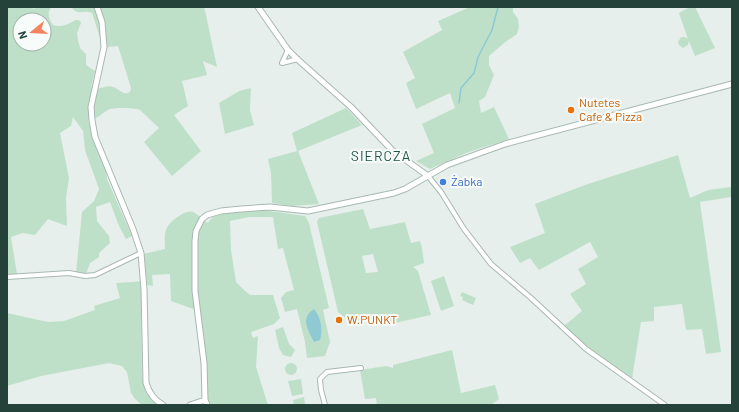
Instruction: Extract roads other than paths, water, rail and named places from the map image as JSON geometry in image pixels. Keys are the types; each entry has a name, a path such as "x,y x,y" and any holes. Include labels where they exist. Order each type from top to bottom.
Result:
{"street":[{"path":"97,7 102,22 104,47 91,107 92,120 95,136 135,234 141,253 144,289 146,383 152,395 163,405"},
{"path":"258,7 288,50 351,107 392,150 428,176 441,192 485,258 497,270 531,298 586,349 665,405"},
{"path":"288,50 282,63 298,59"},
{"path":"190,405 206,402 195,291 194,241 196,231 202,219 207,215 220,211 270,207 308,211 394,193 462,159 505,144 732,84"},
{"path":"7,277 69,273 85,276 95,275 141,253"},
{"path":"325,405 320,379 327,372 361,368"}],"water":[{"path":"314,309 320,320 321,332 320,340 314,342 306,324 306,320 307,316"}],"waterway":[{"path":"459,103 461,88 474,73 478,57 492,30 498,7"}],"place":[{"name":"Nutetes Cafe & Pizza","path":"571,110"},
{"name":"Żabka","path":"443,182"},
{"name":"W.PUNKT","path":"339,320"}],"district":[{"name":"SIERCZA","path":"381,156"}]}
